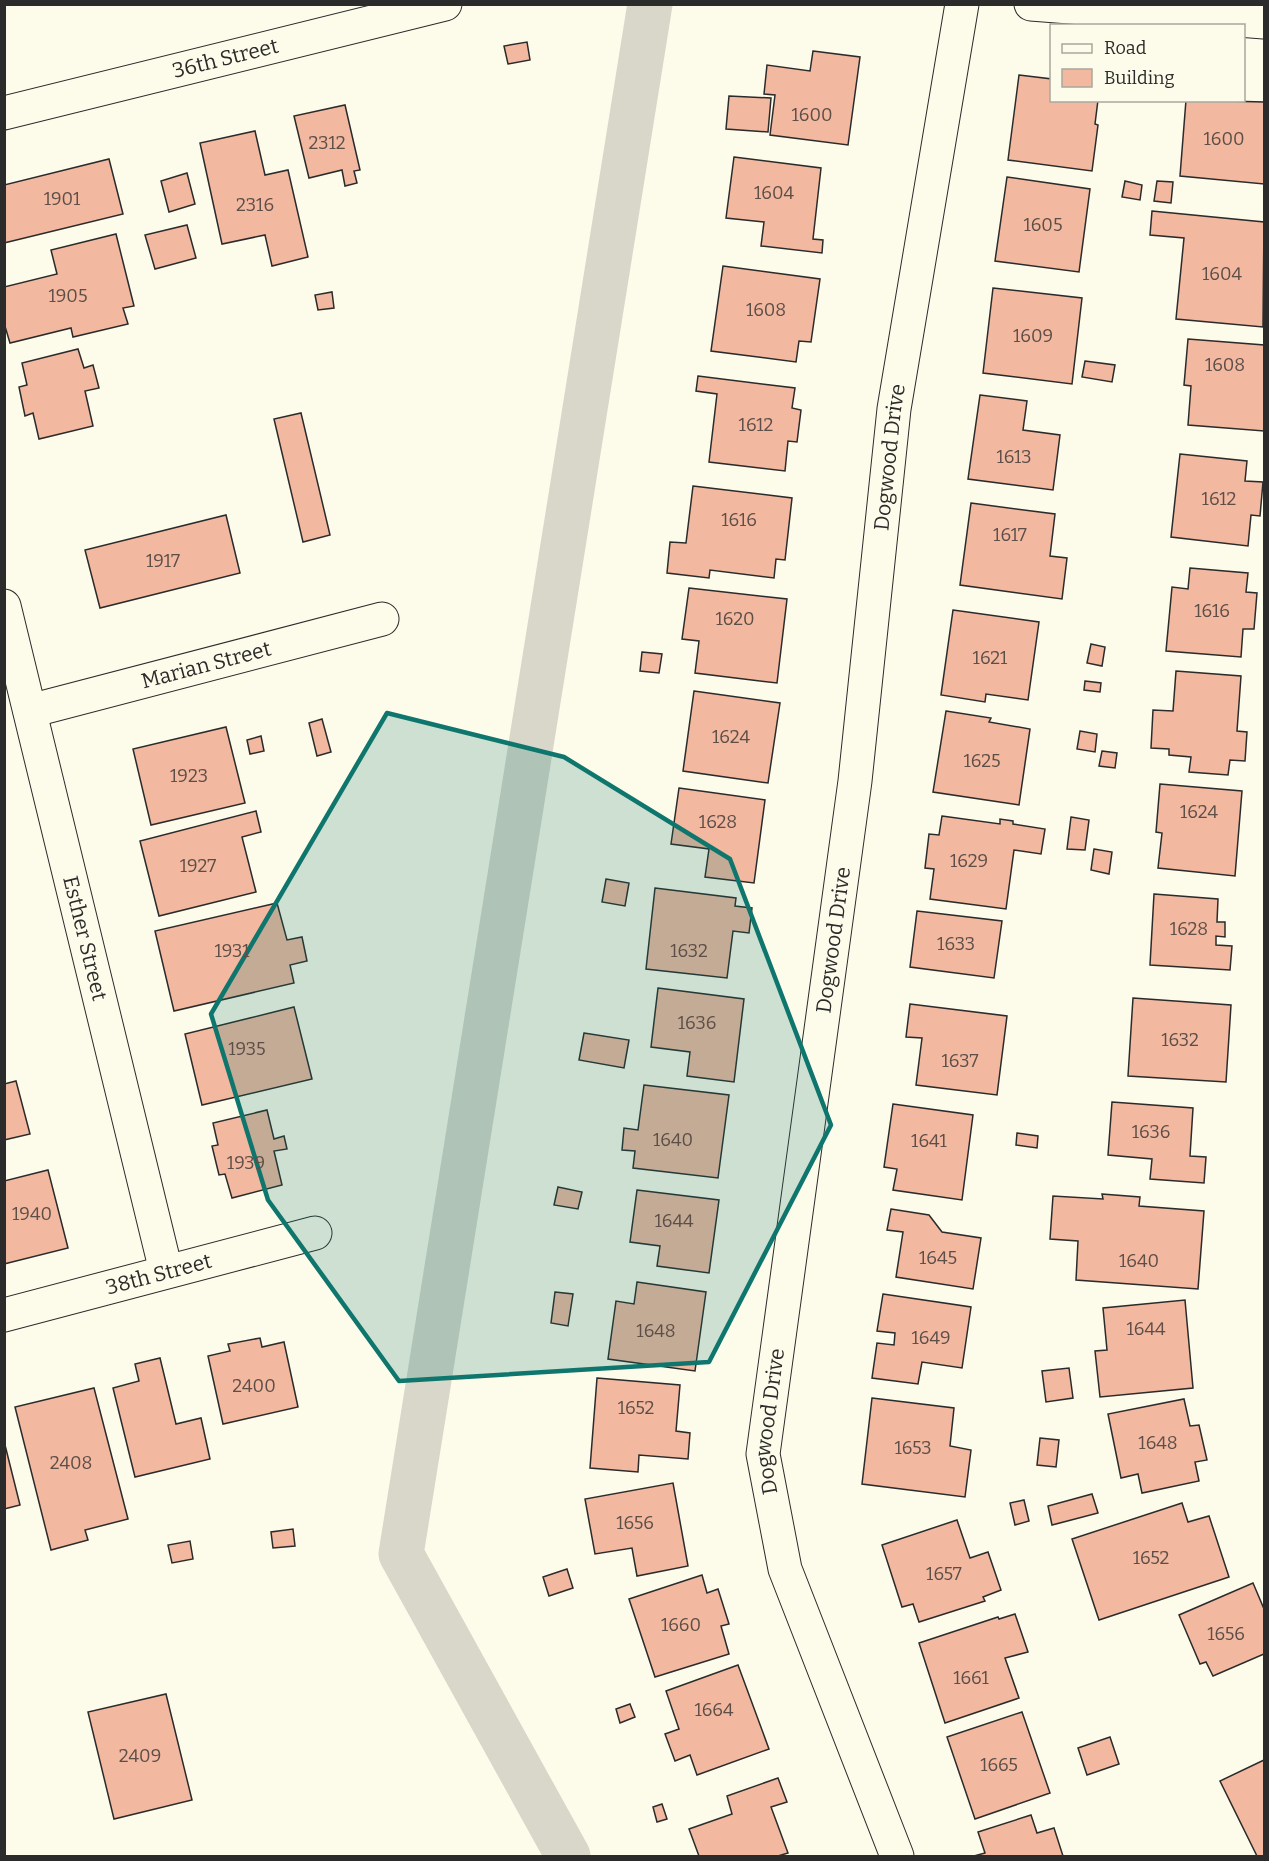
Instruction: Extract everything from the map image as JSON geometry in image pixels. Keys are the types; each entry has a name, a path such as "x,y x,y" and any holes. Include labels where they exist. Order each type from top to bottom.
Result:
{"street":[{"name":"36th Street","path":"4,113 445,4"},
{"name":"Dogwood Drive","path":"897,1857 785,1569 763,1454 855,781 894,409 962,4"},
{"path":"1031,4 1264,22"},
{"name":"Esther Street","path":"4,606 165,1271"},
{"name":"Marian Street","path":"30,711 382,619"},
{"name":"38th Street","path":"4,1315 315,1233"}],"highlighted area":[{"path":"387,713 564,757 730,859 831,1125 709,1362 399,1381 268,1200 211,1014"}],"building":[{"path":"527,42 530,60 508,64 504,46"},
{"path":"813,51 860,57 848,145 770,135 775,95 764,94 767,65 810,71"},
{"path":"1019,75 1050,79 1050,102 1098,102 1095,124 1098,125 1092,171 1008,160"},
{"path":"729,96 771,98 768,132 726,129"},
{"path":"1186,102 1264,102 1264,184 1180,176"},
{"path":"345,105 360,170 354,171 357,183 345,186 342,170 309,178 294,116"},
{"path":"255,131 265,175 288,170 308,257 272,266 265,235 222,244 200,143"},
{"path":"734,157 821,168 813,239 823,240 822,253 761,246 764,222 726,218"},
{"path":"109,159 123,214 4,243 4,185"},
{"path":"187,173 195,204 169,212 161,181"},
{"path":"1007,177 1090,189 1079,272 995,261"},
{"path":"1125,181 1142,185 1140,200 1122,197"},
{"path":"1157,181 1173,182 1171,203 1154,201"},
{"path":"1152,211 1264,222 1263,327 1176,319 1184,238 1150,235"},
{"path":"187,225 196,258 155,269 145,235"},
{"path":"116,234 134,306 123,308 128,324 73,337 71,328 10,343 4,323 4,287 57,274 51,250"},
{"path":"723,266 820,279 811,342 799,341 796,362 711,351"},
{"path":"993,288 1082,298 1072,384 983,373"},
{"path":"332,292 334,308 318,310 315,295"},
{"path":"1188,339 1264,345 1264,431 1188,425 1191,386 1184,385"},
{"path":"78,349 84,368 93,365 99,388 85,391 93,426 39,439 33,413 25,416 19,387 27,385 22,363"},
{"path":"1085,361 1115,365 1112,382 1082,377"},
{"path":"698,376 795,388 792,408 801,410 797,442 788,441 785,471 709,462 717,394 696,391"},
{"path":"980,395 1027,401 1023,430 1060,435 1053,490 968,479"},
{"path":"301,413 330,535 303,542 274,419"},
{"path":"1180,454 1247,461 1245,481 1263,482 1260,516 1251,515 1248,546 1171,537"},
{"path":"693,486 792,498 785,560 776,559 774,578 710,570 709,578 667,573 670,542 686,543"},
{"path":"971,503 1055,514 1050,556 1067,558 1062,599 960,585"},
{"path":"226,515 240,573 100,608 85,550"},
{"path":"1190,568 1248,573 1246,592 1257,593 1254,629 1243,629 1241,657 1166,651 1172,587 1188,589"},
{"path":"689,588 787,599 777,683 695,673 699,641 682,639"},
{"path":"953,610 1039,622 1028,700 986,694 985,702 941,695"},
{"path":"1091,644 1105,647 1102,666 1087,663"},
{"path":"642,652 662,654 659,673 640,671"},
{"path":"1176,671 1241,676 1237,731 1247,732 1245,761 1230,760 1228,775 1189,772 1191,757 1169,755 1169,749 1151,748 1153,710 1173,711"},
{"path":"1085,681 1101,683 1100,692 1084,690"},
{"path":"694,691 780,703 768,783 683,771"},
{"path":"946,711 991,718 989,722 1030,729 1019,805 933,792"},
{"path":"322,719 331,752 317,756 309,723"},
{"path":"226,727 245,803 151,825 133,749"},
{"path":"1080,731 1097,734 1095,752 1077,749"},
{"path":"261,736 264,751 250,754 247,740"},
{"path":"1102,751 1117,753 1115,768 1099,766"},
{"path":"1160,784 1242,791 1235,876 1158,868 1162,833 1156,832"},
{"path":"679,788 765,800 754,883 705,877 709,849 671,844"},
{"path":"256,811 261,832 242,837 256,892 159,916 140,841"},
{"path":"942,816 1000,824 1000,819 1013,821 1013,824 1045,829 1041,854 1014,850 1006,909 930,899 934,869 925,868 929,834 939,835"},
{"path":"1071,817 1089,820 1085,850 1067,849"},
{"path":"1094,849 1112,852 1109,874 1091,870"},
{"path":"606,879 629,883 625,906 602,902"},
{"path":"655,888 736,898 735,906 752,908 749,933 733,931 727,978 646,969"},
{"path":"1154,894 1218,899 1217,922 1225,922 1225,937 1216,936 1216,945 1232,946 1230,970 1150,965"},
{"path":"277,903 287,940 302,937 307,961 290,965 294,983 174,1011 155,931"},
{"path":"917,911 1002,921 994,978 910,967"},
{"path":"658,988 744,999 734,1082 687,1076 690,1052 651,1047"},
{"path":"1133,998 1231,1005 1226,1082 1128,1076"},
{"path":"910,1004 1007,1016 997,1095 916,1085 922,1038 906,1037"},
{"path":"294,1007 312,1079 202,1105 185,1034"},
{"path":"584,1033 629,1040 624,1068 579,1060"},
{"path":"16,1081 30,1134 4,1140 4,1084"},
{"path":"644,1085 729,1095 718,1178 633,1168 635,1151 622,1150 624,1128 638,1130"},
{"path":"1112,1102 1193,1108 1190,1156 1206,1157 1204,1183 1150,1179 1152,1159 1108,1155"},
{"path":"893,1104 973,1115 962,1200 893,1190 897,1169 884,1167"},
{"path":"267,1110 274,1139 284,1136 287,1149 274,1151 282,1185 232,1198 225,1174 219,1175 212,1146 218,1145 213,1123"},
{"path":"1017,1133 1038,1136 1037,1148 1016,1145"},
{"path":"48,1170 68,1248 4,1264 4,1181"},
{"path":"558,1187 582,1192 578,1209 554,1205"},
{"path":"637,1190 719,1200 709,1273 657,1266 660,1246 630,1242"},
{"path":"1102,1194 1140,1197 1139,1206 1204,1211 1198,1289 1076,1280 1078,1241 1050,1239 1053,1196 1103,1199"},
{"path":"891,1209 929,1215 942,1232 981,1238 973,1289 896,1277 903,1232 887,1230"},
{"path":"637,1282 706,1292 695,1371 608,1359 616,1301 634,1304"},
{"path":"555,1292 573,1294 568,1326 551,1323"},
{"path":"883,1294 971,1307 962,1368 922,1362 918,1384 872,1378 877,1343 894,1345 895,1333 877,1331"},
{"path":"1185,1300 1193,1388 1100,1397 1095,1351 1107,1350 1103,1308"},
{"path":"260,1338 262,1347 284,1342 298,1407 223,1424 208,1356 230,1351 228,1344"},
{"path":"160,1358 176,1424 201,1418 210,1459 135,1477 113,1388 139,1381 135,1364"},
{"path":"1069,1368 1073,1398 1046,1402 1042,1371"},
{"path":"597,1378 680,1385 676,1431 690,1433 688,1459 639,1455 638,1472 590,1468"},
{"path":"94,1388 128,1519 85,1530 88,1540 51,1550 15,1407"},
{"path":"872,1398 954,1408 950,1446 971,1450 965,1497 862,1484"},
{"path":"1184,1399 1190,1426 1199,1425 1207,1460 1195,1462 1199,1481 1142,1493 1138,1474 1121,1478 1108,1414"},
{"path":"1040,1438 1059,1440 1056,1467 1037,1465"},
{"path":"4,1441 20,1505 4,1509"},
{"path":"673,1483 688,1566 637,1576 632,1548 595,1554 585,1499"},
{"path":"1092,1494 1098,1513 1052,1525 1048,1506"},
{"path":"1024,1500 1029,1521 1015,1525 1010,1503"},
{"path":"1182,1503 1188,1522 1209,1516 1229,1577 1099,1620 1072,1539"},
{"path":"957,1520 970,1558 988,1552 1001,1590 983,1597 985,1601 919,1622 913,1604 902,1607 882,1545"},
{"path":"293,1529 295,1546 273,1548 271,1532"},
{"path":"190,1541 193,1559 172,1563 168,1545"},
{"path":"567,1569 573,1588 549,1596 543,1577"},
{"path":"702,1575 707,1593 718,1589 729,1624 721,1626 729,1654 655,1677 629,1599"},
{"path":"1253,1583 1264,1609 1264,1654 1213,1676 1206,1662 1200,1664 1179,1615"},
{"path":"1015,1614 1028,1652 1005,1658 1019,1698 945,1723 919,1643 998,1617 999,1619"},
{"path":"738,1665 769,1749 697,1775 690,1755 675,1761 665,1734 679,1729 666,1691"},
{"path":"166,1694 192,1800 114,1819 88,1712"},
{"path":"630,1704 635,1717 620,1723 616,1709"},
{"path":"1022,1712 1050,1793 975,1819 947,1737"},
{"path":"1110,1737 1119,1764 1087,1775 1078,1748"},
{"path":"1264,1760 1264,1856 1257,1856 1220,1781"},
{"path":"778,1778 787,1802 771,1807 788,1853 778,1856 699,1856 689,1829 732,1814 727,1796"},
{"path":"662,1804 667,1819 657,1822 653,1807"},
{"path":"1031,1815 1037,1833 1054,1828 1063,1856 974,1856 985,1853 978,1832"}],"waterway":[{"path":"568,1856 401,1554 650,4"}]}
